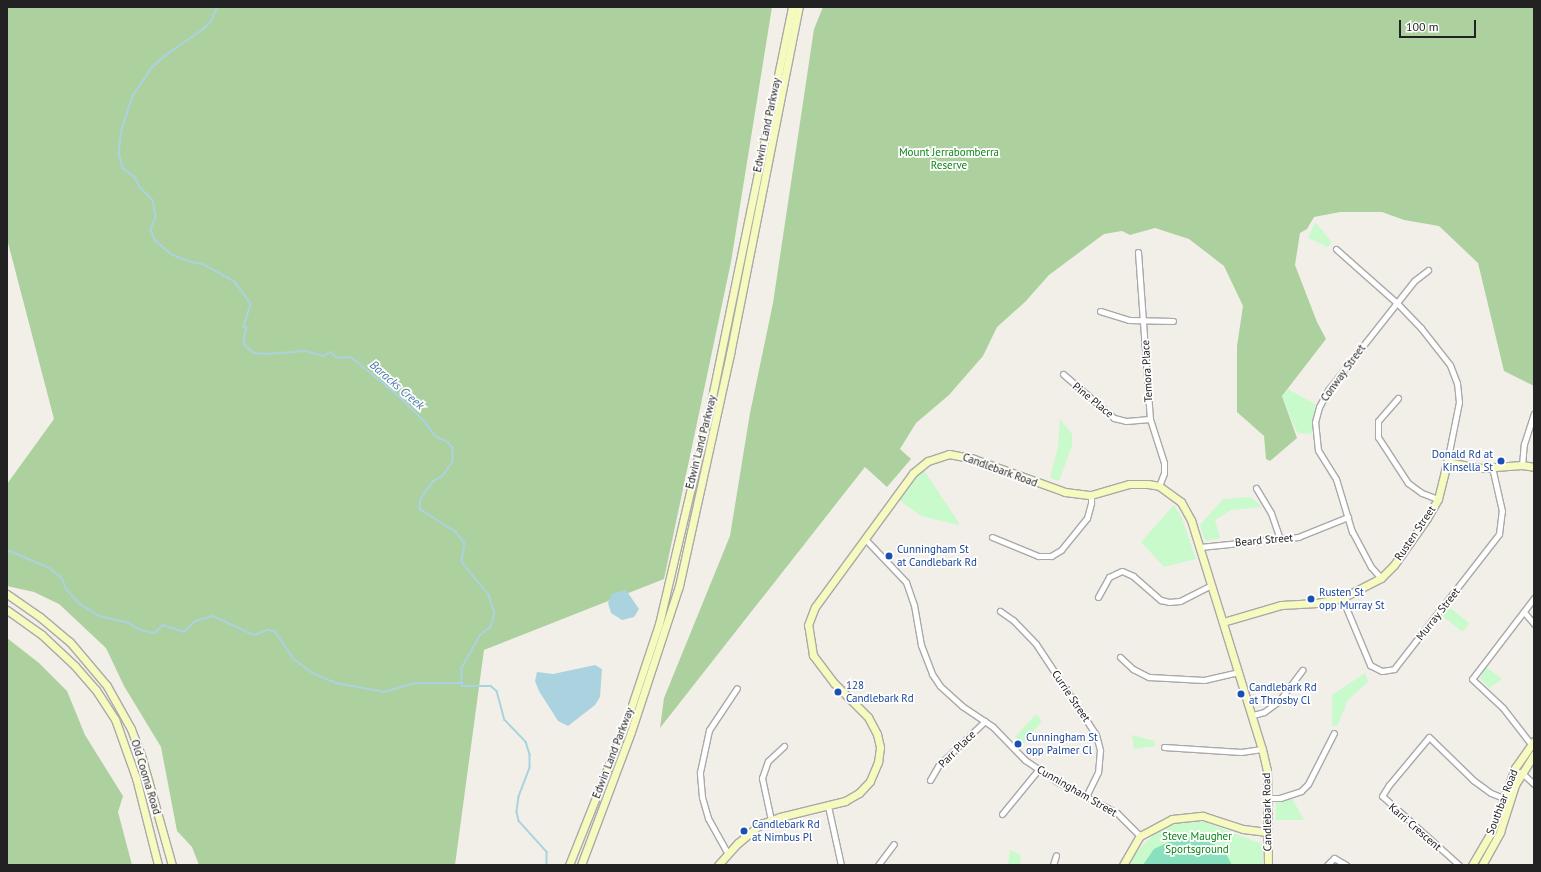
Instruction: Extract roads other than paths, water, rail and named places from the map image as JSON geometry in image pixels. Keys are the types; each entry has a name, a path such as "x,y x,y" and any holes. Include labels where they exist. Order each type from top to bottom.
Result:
{"main road":[{"name":"Edwin Land Parkway","path":"569,865 625,724 659,624 711,402 792,7"},
{"name":"Edwin Land Parkway","path":"581,865 636,717 679,586 730,354 799,7"},
{"name":"Candlebark Road","path":"718,865 750,832 771,820 828,806 852,798 865,787 878,762 880,747 877,734 868,717 834,683 813,655 808,625 815,607 866,540 913,472 928,461 949,454 974,459 1065,492 1091,494 1138,483 1159,486 1181,502 1187,511 1200,547 1238,672 1253,715 1262,749 1267,770 1268,865"},
{"path":"1447,462 1492,467 1522,465 1534,467"},
{"name":"Rusten Street","path":"1223,622 1281,605 1317,603 1342,598 1381,578 1407,548 1438,499 1447,462"},
{"name":"Old Cooma Road","path":"7,594 40,617 70,642 107,686 131,729 141,755 172,865"},
{"name":"Old Cooma Road","path":"7,610 42,635 75,666 96,690 114,719 136,778 158,865"},
{"name":"Southbar Road","path":"1472,865 1488,839 1515,768 1533,744"},
{"name":"Southbar Road","path":"1482,865 1500,832 1521,772 1534,754"},
{"path":"1123,865 1140,836 1162,822 1191,815 1213,818 1243,829 1267,832"}],"street":[{"name":"Rusten Street","path":"1336,249 1396,302 1436,345 1450,365 1457,383 1459,402 1447,462"},
{"name":"Temora Place","path":"1138,252 1150,419 1164,463 1164,473 1159,486"},
{"name":"Conway Street","path":"1381,578 1362,550 1348,516 1336,479 1318,450 1315,433 1316,415 1328,390 1414,280 1428,270"},
{"path":"1100,311 1144,322 1173,321"},
{"name":"Pine Place","path":"1063,374 1114,418 1126,421 1150,419"},
{"path":"1398,398 1378,420 1378,437 1408,483 1417,490 1438,499"},
{"path":"1522,465 1524,444 1534,414"},
{"name":"Murray Street","path":"1342,598 1370,665 1382,671 1394,669 1499,534 1502,511 1492,467"},
{"path":"1256,488 1271,513 1280,539"},
{"path":"992,537 1038,556 1051,556 1061,550 1087,518 1091,503 1091,494"},
{"name":"Beard Street","path":"1200,547 1257,539 1298,537 1348,516"},
{"name":"Cunningham Street","path":"866,540 906,582 914,605 921,645 932,674 940,686 962,706 985,720 1038,770 1117,813 1140,836"},
{"path":"1098,597 1109,577 1122,571 1133,576 1161,600 1169,602 1180,600 1211,585"},
{"path":"1533,744 1503,708 1472,679 1534,598"},
{"name":"Currie Street","path":"1000,611 1013,620 1036,644 1096,735 1100,750 1098,772 1086,797"},
{"path":"1524,612 1534,624"},
{"path":"1120,657 1133,668 1148,677 1204,680 1238,672"},
{"path":"1253,715 1266,711 1279,700 1302,670"},
{"path":"728,854 708,818 702,797 700,772 709,730 737,688"},
{"name":"Parr Place","path":"930,780 938,766 985,720"},
{"path":"1268,798 1280,798 1300,791 1308,784 1334,733"},
{"name":"Karri Crescent","path":"1459,865 1388,803 1382,796 1385,791 1429,737 1473,780 1503,798 1511,800"},
{"path":"771,820 762,778 768,761 784,746"},
{"path":"1164,747 1241,752 1262,749"},
{"path":"1002,814 1038,770"},
{"path":"1521,772 1534,784"},
{"path":"828,806 841,865"},
{"path":"878,865 894,844"},
{"path":"1053,865 1056,855"},
{"path":"1327,865 1334,858 1346,865"}],"water":[{"path":"626,590 639,609 634,617 622,620 611,613 608,603 612,594"},
{"path":"595,665 602,669 600,697 595,705 568,726 558,721 539,691 535,681 537,672 553,674"}],"waterway":[{"name":"Baracks Creek","path":"218,7 211,22 203,30 168,54 152,68 133,96 122,129 119,153 123,168 136,178 139,186 153,200 156,217 151,230 155,240 171,254 191,262 203,264 235,282 251,304 244,327 247,328 244,339 245,345 254,353 266,354 306,351 324,356 331,352 337,358 351,357 399,396 426,423 435,436 448,442 453,448 453,462 442,477 434,481 421,499 420,509 456,532 465,543 462,562 489,595 495,613 491,627 480,636 462,669 462,686 491,686 497,691 505,720 526,742 530,754 530,768 519,797 517,812 519,821 547,852 547,865"},
{"path":"7,550 50,568 62,578 67,590 80,604 99,616 129,623 140,630 155,633 163,625 184,632 195,621 213,616 254,635 268,630 275,631 294,659 311,672 336,683 384,692 416,683 462,683"}],"place":[{"name":"Donald Rd at Kinsella St","path":"1501,461"},
{"name":"Cunningham St at Candlebark Rd","path":"889,556"},
{"name":"Rusten St opp Murray St","path":"1311,599"},
{"name":"128 Candlebark Rd","path":"838,692"},
{"name":"Candlebark Rd at Throsby Cl","path":"1241,694"},
{"name":"Cunningham St opp Palmer Cl","path":"1018,744"},
{"name":"Candlebark Rd at Nimbus Pl","path":"744,831"}],"park label":[{"name":"Mount Jerrabomberra Reserve","path":"949,159"},
{"name":"Steve Maugher Sportsground","path":"1197,843"}]}
